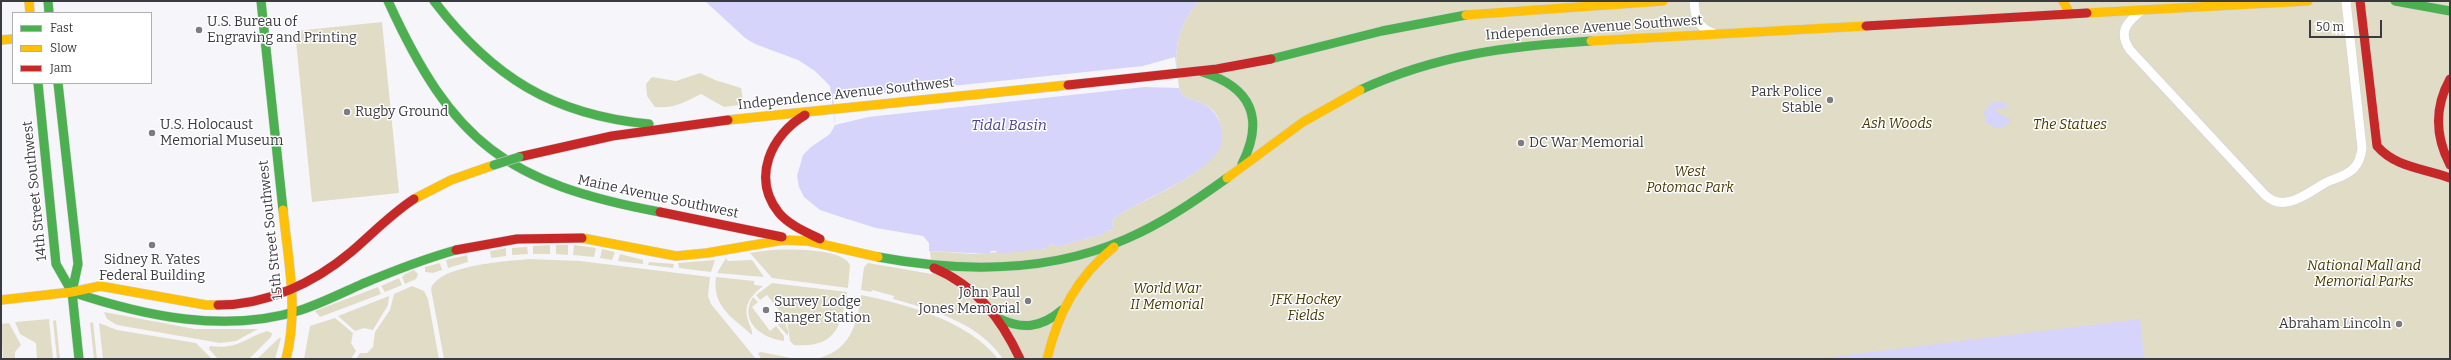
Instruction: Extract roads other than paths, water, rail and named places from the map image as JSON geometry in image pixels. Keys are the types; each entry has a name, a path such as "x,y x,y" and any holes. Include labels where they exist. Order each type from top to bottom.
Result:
{"main road":[{"path":"29,1 30,12"},
{"path":"48,1 49,12"},
{"name":"15th Street Southwest","path":"261,1 294,312 292,336 286,359"},
{"name":"Maine Avenue Southwest","path":"388,1 414,56 441,98 475,137 520,169 551,186 598,201 796,240"},
{"path":"434,1 470,46 497,69 526,89 559,104 597,117 632,123 680,125"},
{"name":"Independence Avenue Southwest","path":"1,300 72,292 100,286 187,303 222,306 255,302 291,290 330,269 410,201 446,182 519,157 605,138 680,125 1196,71 1274,58 1403,26 1454,16 1510,10 1663,1"},
{"path":"2063,1 2070,14"},
{"name":"Independence Avenue Southwest","path":"72,292 100,302 209,322 237,322 294,312 428,257 492,242 551,236 586,238 673,256 709,253 757,244 796,240 921,264 988,266 1035,262 1093,250 1126,239 1176,214 1322,110 1374,82 1425,63 1479,50 1526,45 1715,33 2308,1"},
{"path":"2360,1 2377,146 2385,157 2397,164 2420,168 2450,178"},
{"path":"2396,1 2450,11"},
{"path":"1,40 12,39"},
{"path":"1196,71 1228,81 1239,90 1249,104 1253,118 1254,134 1249,152 1236,172"},
{"path":"2450,79 2439,101 2436,122 2439,141 2450,165"},
{"name":"14th Street Southwest","path":"38,84 56,264 72,292"},
{"name":"14th Street Southwest","path":"58,84 78,264 72,292 79,359"},
{"path":"811,112 793,121 777,137 768,159 766,183 771,200 780,214 801,230 842,249"},
{"path":"1048,359 1055,330 1063,308 1087,271 1104,255 1126,239"},
{"path":"921,264 951,275 980,297 997,317 1020,359"},
{"path":"997,317 1020,327 1035,327 1048,322 1063,308"}],"street":[{"path":"1694,1 1697,21 1706,30 1715,33"},
{"path":"2142,10 2123,30 2127,46 2265,195 2280,202 2296,200 2350,172 2358,163 2362,148 2346,1"}],"water":[{"name":"Tidal Basin","path":"705,1 1199,1 1187,17 1180,34 1176,53 1178,84 1180,92 1184,96 1204,104 1213,111 1221,126 1223,137 1222,142 1215,155 1201,168 1184,180 1117,216 1112,223 1114,230 1105,231 1104,234 1056,247 1054,244 1048,246 1048,248 998,254 996,251 991,251 989,254 929,251 929,243 923,236 876,228 844,218 820,210 804,197 799,187 797,176 803,155 811,147 830,134 835,125 830,86 815,71 798,60 755,44 745,38"},
{"path":"2000,101 2010,107 1993,110 2011,120 2004,127 1996,128 1986,123 1984,112 1991,103"},
{"path":"2140,319 2144,359 1814,359"}],"place":[{"name":"U.S. Bureau of Engraving and Printing","path":"199,30"},
{"name":"Park Police Stable","path":"1830,100"},
{"name":"Rugby Ground","path":"347,112"},
{"name":"U.S. Holocaust Memorial Museum","path":"152,133"},
{"name":"DC War Memorial","path":"1521,143"},
{"name":"Sidney R. Yates Federal Building","path":"152,245"},
{"name":"John Paul Jones Memorial","path":"1028,301"},
{"name":"Survey Lodge Ranger Station","path":"766,310"},
{"name":"Abraham Lincoln","path":"2399,324"}],"park label":[{"name":"Ash Woods","path":"1897,124"},
{"name":"The Statues","path":"2070,125"},
{"name":"West Potomac Park","path":"1690,180"},
{"name":"National Mall and Memorial Parks","path":"2364,274"},
{"name":"World War II Memorial","path":"1167,298"},
{"name":"JFK Hockey Fields","path":"1306,308"}]}
